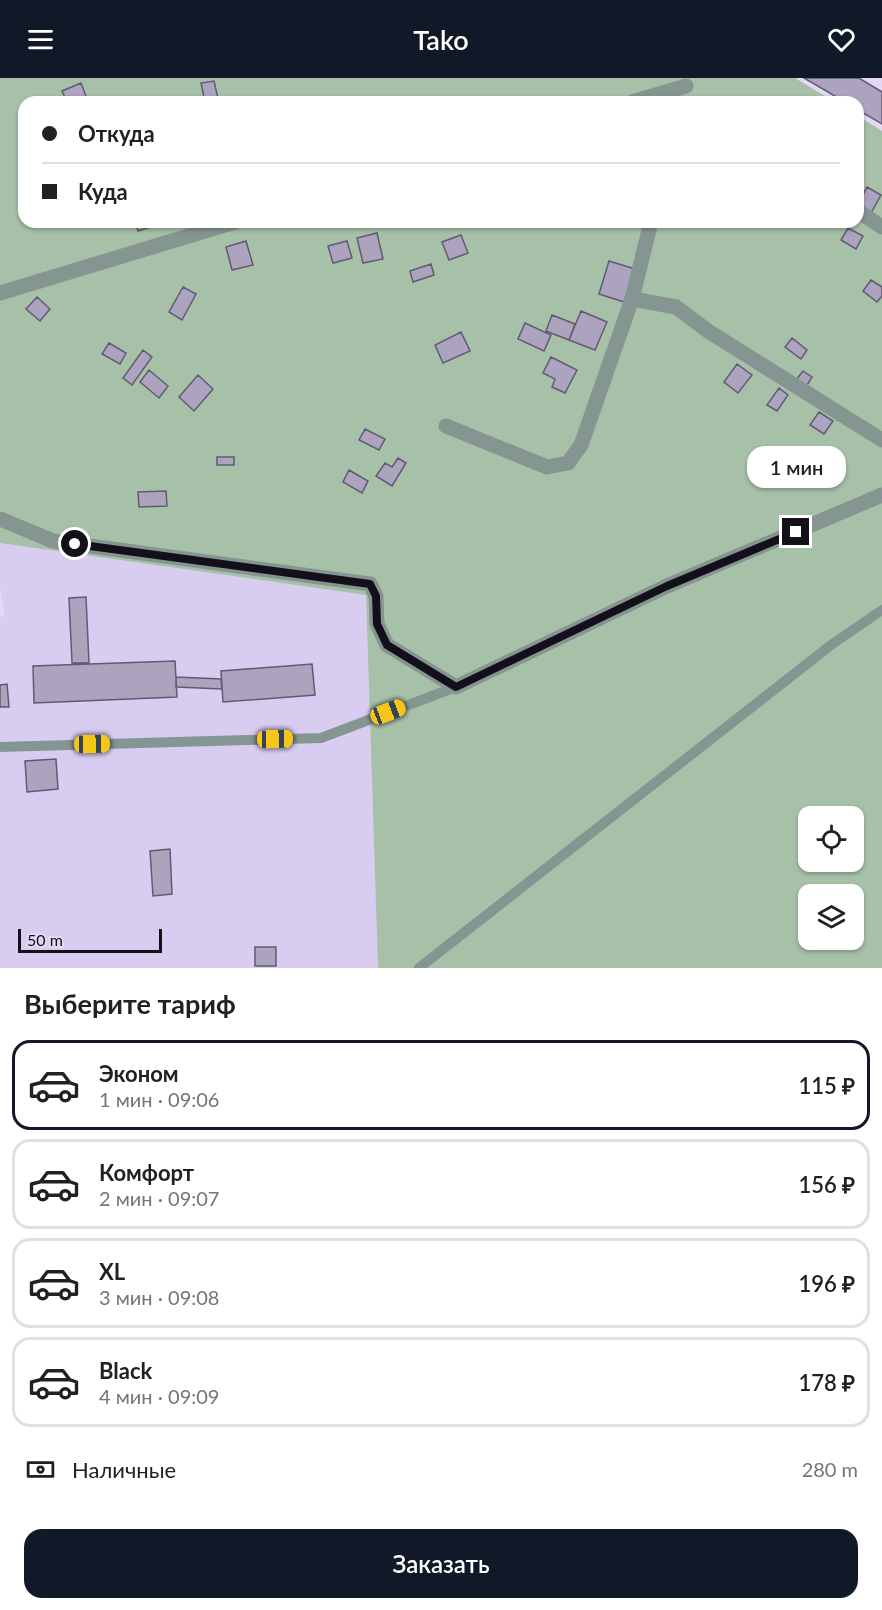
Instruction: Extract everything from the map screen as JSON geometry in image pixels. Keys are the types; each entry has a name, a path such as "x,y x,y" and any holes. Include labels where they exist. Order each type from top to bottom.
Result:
{"street":[{"path":"648,96 687,82"},
{"path":"864,215 882,227"},
{"path":"0,293 215,228"},
{"path":"446,426 547,467 568,463 581,445 632,299 650,228"},
{"path":"632,299 676,308 708,331 882,440"},
{"path":"0,519 53,541 370,584 376,596 377,624 387,645 456,687 667,586 882,495"}],"lane":[{"path":"419,968 831,645 882,610"},
{"path":"0,747 321,738 456,687"}],"shaded area":[{"path":"0,543 366,595 378,968 0,968 0,617 5,616 0,588"}],"green space":[{"path":"0,78 795,78 825,96 18,96 18,228 864,228 864,120 882,131 882,968 378,968 366,595 0,543"}],"building":[{"path":"804,78 859,78 882,92 882,124 864,114 864,96 835,96"},
{"path":"214,81 217,96 204,96 201,83"},
{"path":"81,83 86,96 64,96 62,91"},
{"path":"867,187 881,195 871,213 864,209 864,193"},
{"path":"848,228 863,236 856,249 841,240"},
{"path":"377,233 383,259 363,263 357,238"},
{"path":"461,235 468,253 449,260 442,242"},
{"path":"246,241 253,265 232,270 226,247"},
{"path":"347,241 352,258 333,263 328,246"},
{"path":"609,261 635,269 624,302 599,294"},
{"path":"431,264 434,275 413,282 410,271"},
{"path":"871,280 882,287 882,296 877,302 863,291"},
{"path":"183,287 196,294 182,320 169,312"},
{"path":"37,297 50,309 40,321 26,309"},
{"path":"581,311 607,322 595,350 569,340"},
{"path":"552,315 575,324 569,340 546,331"},
{"path":"525,323 551,335 544,351 518,339"},
{"path":"461,332 470,351 443,363 435,345"},
{"path":"792,338 807,350 801,359 785,347"},
{"path":"109,343 126,353 120,364 102,354"},
{"path":"143,350 152,357 132,385 123,378"},
{"path":"551,357 577,370 565,393 552,387 555,379 543,373"},
{"path":"737,364 752,375 738,393 724,382"},
{"path":"149,370 168,386 159,398 140,382"},
{"path":"803,371 812,377 806,387 796,380"},
{"path":"198,375 213,389 194,411 179,397"},
{"path":"779,388 788,395 777,411 767,405"},
{"path":"819,412 833,421 824,434 810,425"},
{"path":"365,429 385,439 379,450 359,440"},
{"path":"217,457 234,457 234,465 217,465"},
{"path":"398,458 406,463 392,486 376,476 385,463 392,467"},
{"path":"349,470 368,481 362,493 343,482"},
{"path":"166,491 167,506 139,507 138,492"},
{"path":"86,597 89,663 72,663 69,598"},
{"path":"175,661 177,697 34,703 33,666"},
{"path":"312,664 315,695 223,702 221,671"},
{"path":"176,677 221,679 222,689 176,687"},
{"path":"7,684 9,707 0,707 0,685"},
{"path":"56,759 58,789 27,792 25,761"},
{"path":"170,849 172,894 153,896 150,851"},
{"path":"255,947 276,947 276,966 255,966"}],"route":[{"path":"75,544 370,584 376,596 377,624 387,645 456,687 667,586 796,532"}]}
